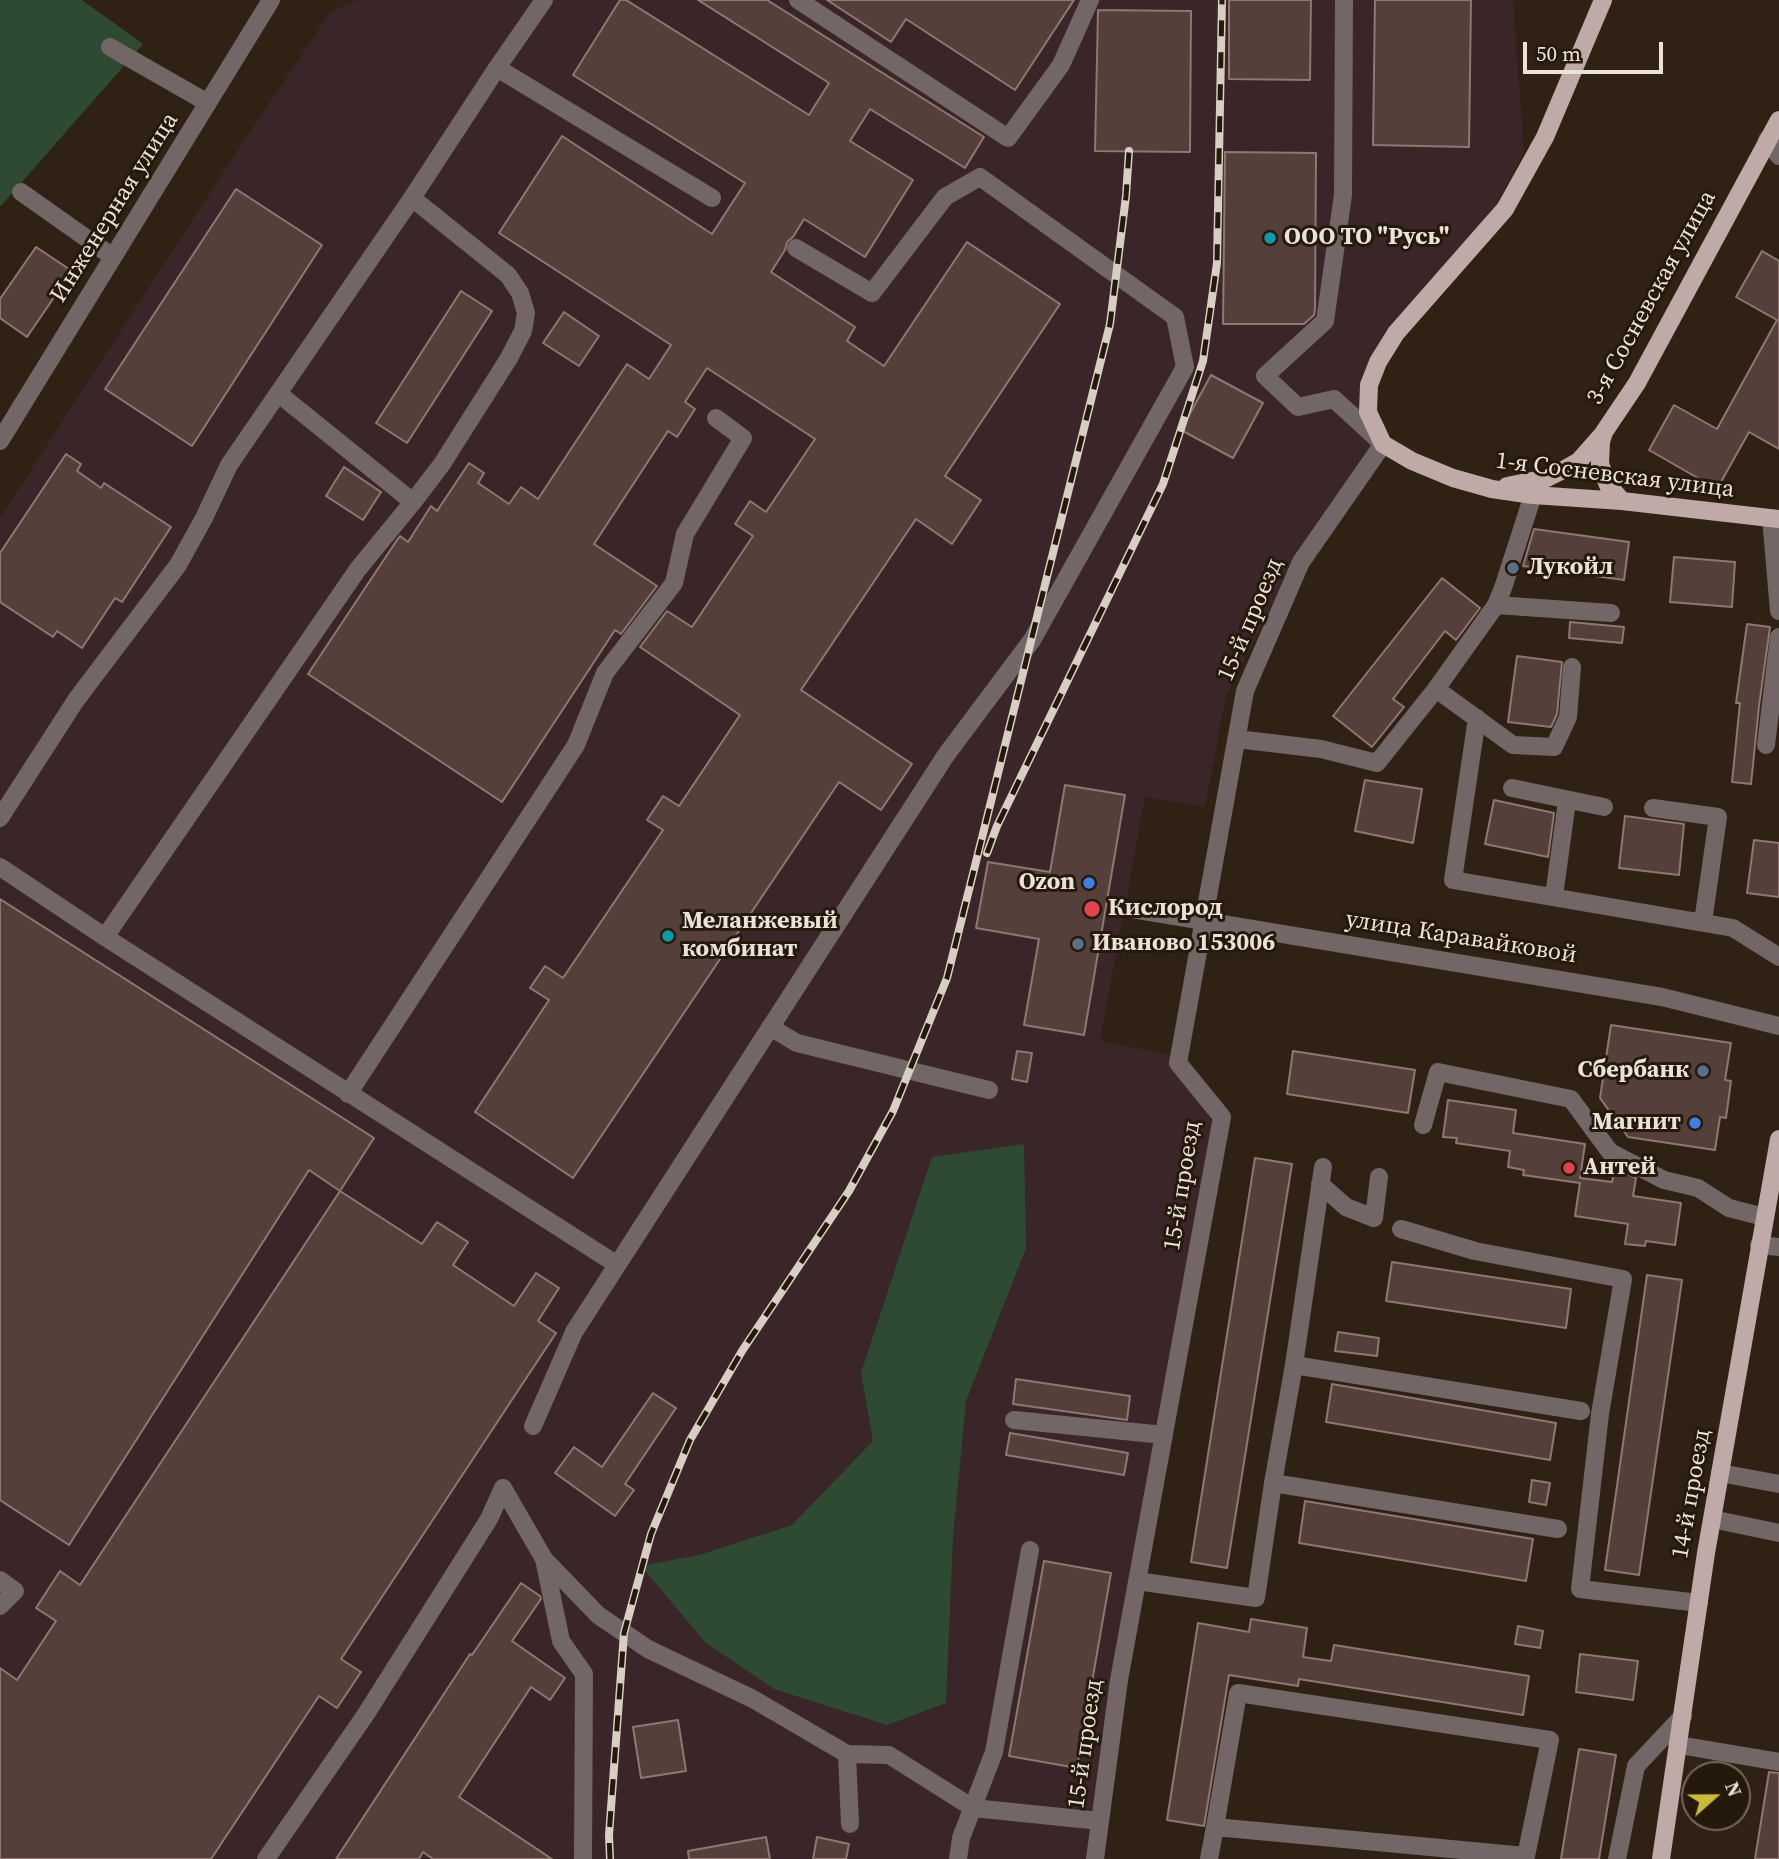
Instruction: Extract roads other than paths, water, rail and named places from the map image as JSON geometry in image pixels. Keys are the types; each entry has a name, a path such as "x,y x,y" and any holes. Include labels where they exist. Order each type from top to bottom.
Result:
{"main road":[{"path":"1383,444 1368,412 1369,385 1378,362 1396,333 1505,209 1545,137 1603,0"},
{"name":"3-я Сосневская улица","path":"1622,501 1608,485 1600,464 1604,432 1637,383 1779,120"},
{"path":"1480,484 1514,485 1547,478 1578,461 1604,432"},
{"name":"1-я Сосневская улица","path":"1383,444 1412,461 1453,478 1492,489 1775,518"},
{"name":"14-й проезд","path":"1661,1859 1712,1520 1779,1139"}],"street":[{"name":"Инженерная улица","path":"0,441 271,0"},
{"path":"0,818 76,700 178,565 229,465 544,0"},
{"path":"798,0 1009,138 1061,65 1090,0"},
{"path":"1344,0 1343,195 1325,321 1265,376 1298,407 1335,399 1383,444"},
{"path":"110,47 208,103"},
{"path":"497,68 712,198"},
{"path":"1767,140 1779,156"},
{"path":"533,1426 573,1332 946,755 1032,640 1185,367 1175,317 980,177 946,197 872,293 796,248"},
{"path":"21,192 114,257"},
{"path":"105,937 358,569 442,464 523,331 526,313 520,293 508,275 412,198"},
{"path":"279,394 413,502"},
{"path":"348,1094 576,745 605,673 674,583 685,534 743,439 716,418"},
{"name":"15-й проезд","path":"1095,1859 1119,1681 1222,1117 1178,1063 1245,691 1301,562 1383,444"},
{"path":"1237,739 1321,749 1377,763 1436,689 1496,605 1533,495"},
{"path":"1775,518 1779,611"},
{"path":"1496,605 1611,613"},
{"path":"1766,745 1779,637"},
{"path":"1436,689 1513,745 1554,747 1569,717 1572,667"},
{"path":"1477,719 1453,880 1732,928 1779,957"},
{"path":"1512,788 1604,807"},
{"path":"1554,896 1567,800"},
{"path":"1653,808 1718,817 1703,922"},
{"path":"0,867 348,1094 616,1264"},
{"name":"улица Каравайковой","path":"1132,909 1661,996 1779,1026"},
{"path":"770,1027 797,1043 989,1090"},
{"path":"1423,1125 1438,1072 1571,1100 1610,1152 1664,1180 1698,1188 1729,1208 1764,1217"},
{"path":"1137,1581 1256,1598 1321,1176 1346,1207 1374,1218 1380,1177"},
{"path":"1401,1229 1475,1251 1623,1279 1600,1414 1580,1589 1699,1603"},
{"path":"1759,1245 1779,1247"},
{"path":"1294,1365 1581,1411"},
{"path":"1014,1420 1164,1435"},
{"path":"1720,1473 1779,1484"},
{"path":"1273,1483 1558,1529"},
{"path":"266,1859 366,1714 489,1519 503,1488 544,1559 598,1615 648,1649 753,1699 847,1754 889,1755 973,1808 1100,1821"},
{"path":"1712,1520 1779,1533"},
{"path":"958,1859 961,1838 994,1752 1030,1550"},
{"path":"544,1559 561,1641 584,1674 583,1859"},
{"path":"0,1580 15,1591 0,1606"},
{"path":"1209,1859 1238,1693 1550,1740 1526,1856 1215,1827"},
{"path":"1617,1859 1636,1766 1683,1716"},
{"path":"1679,1745 1779,1762"},
{"path":"847,1754 850,1824"}],"railway":[{"path":"987,853 997,826 1163,484 1203,361 1217,263 1222,0"},
{"path":"610,1859 609,1835 624,1633 651,1534 690,1440 742,1351 849,1191 893,1111 947,978 1110,324 1129,151"}],"place":[{"name":"ООО ТО \"Русь\"","path":"1270,238"},
{"name":"Лукойл","path":"1513,568"},
{"name":"Ozon","path":"1089,883"},
{"name":"Кислород","path":"1092,909"},
{"name":"Меланжевый комбинат","path":"668,936"},
{"name":"Иваново 153006","path":"1078,944"},
{"name":"Сбербанк","path":"1703,1071"},
{"name":"Магнит","path":"1695,1123"},
{"name":"Антей","path":"1569,1168"}]}
